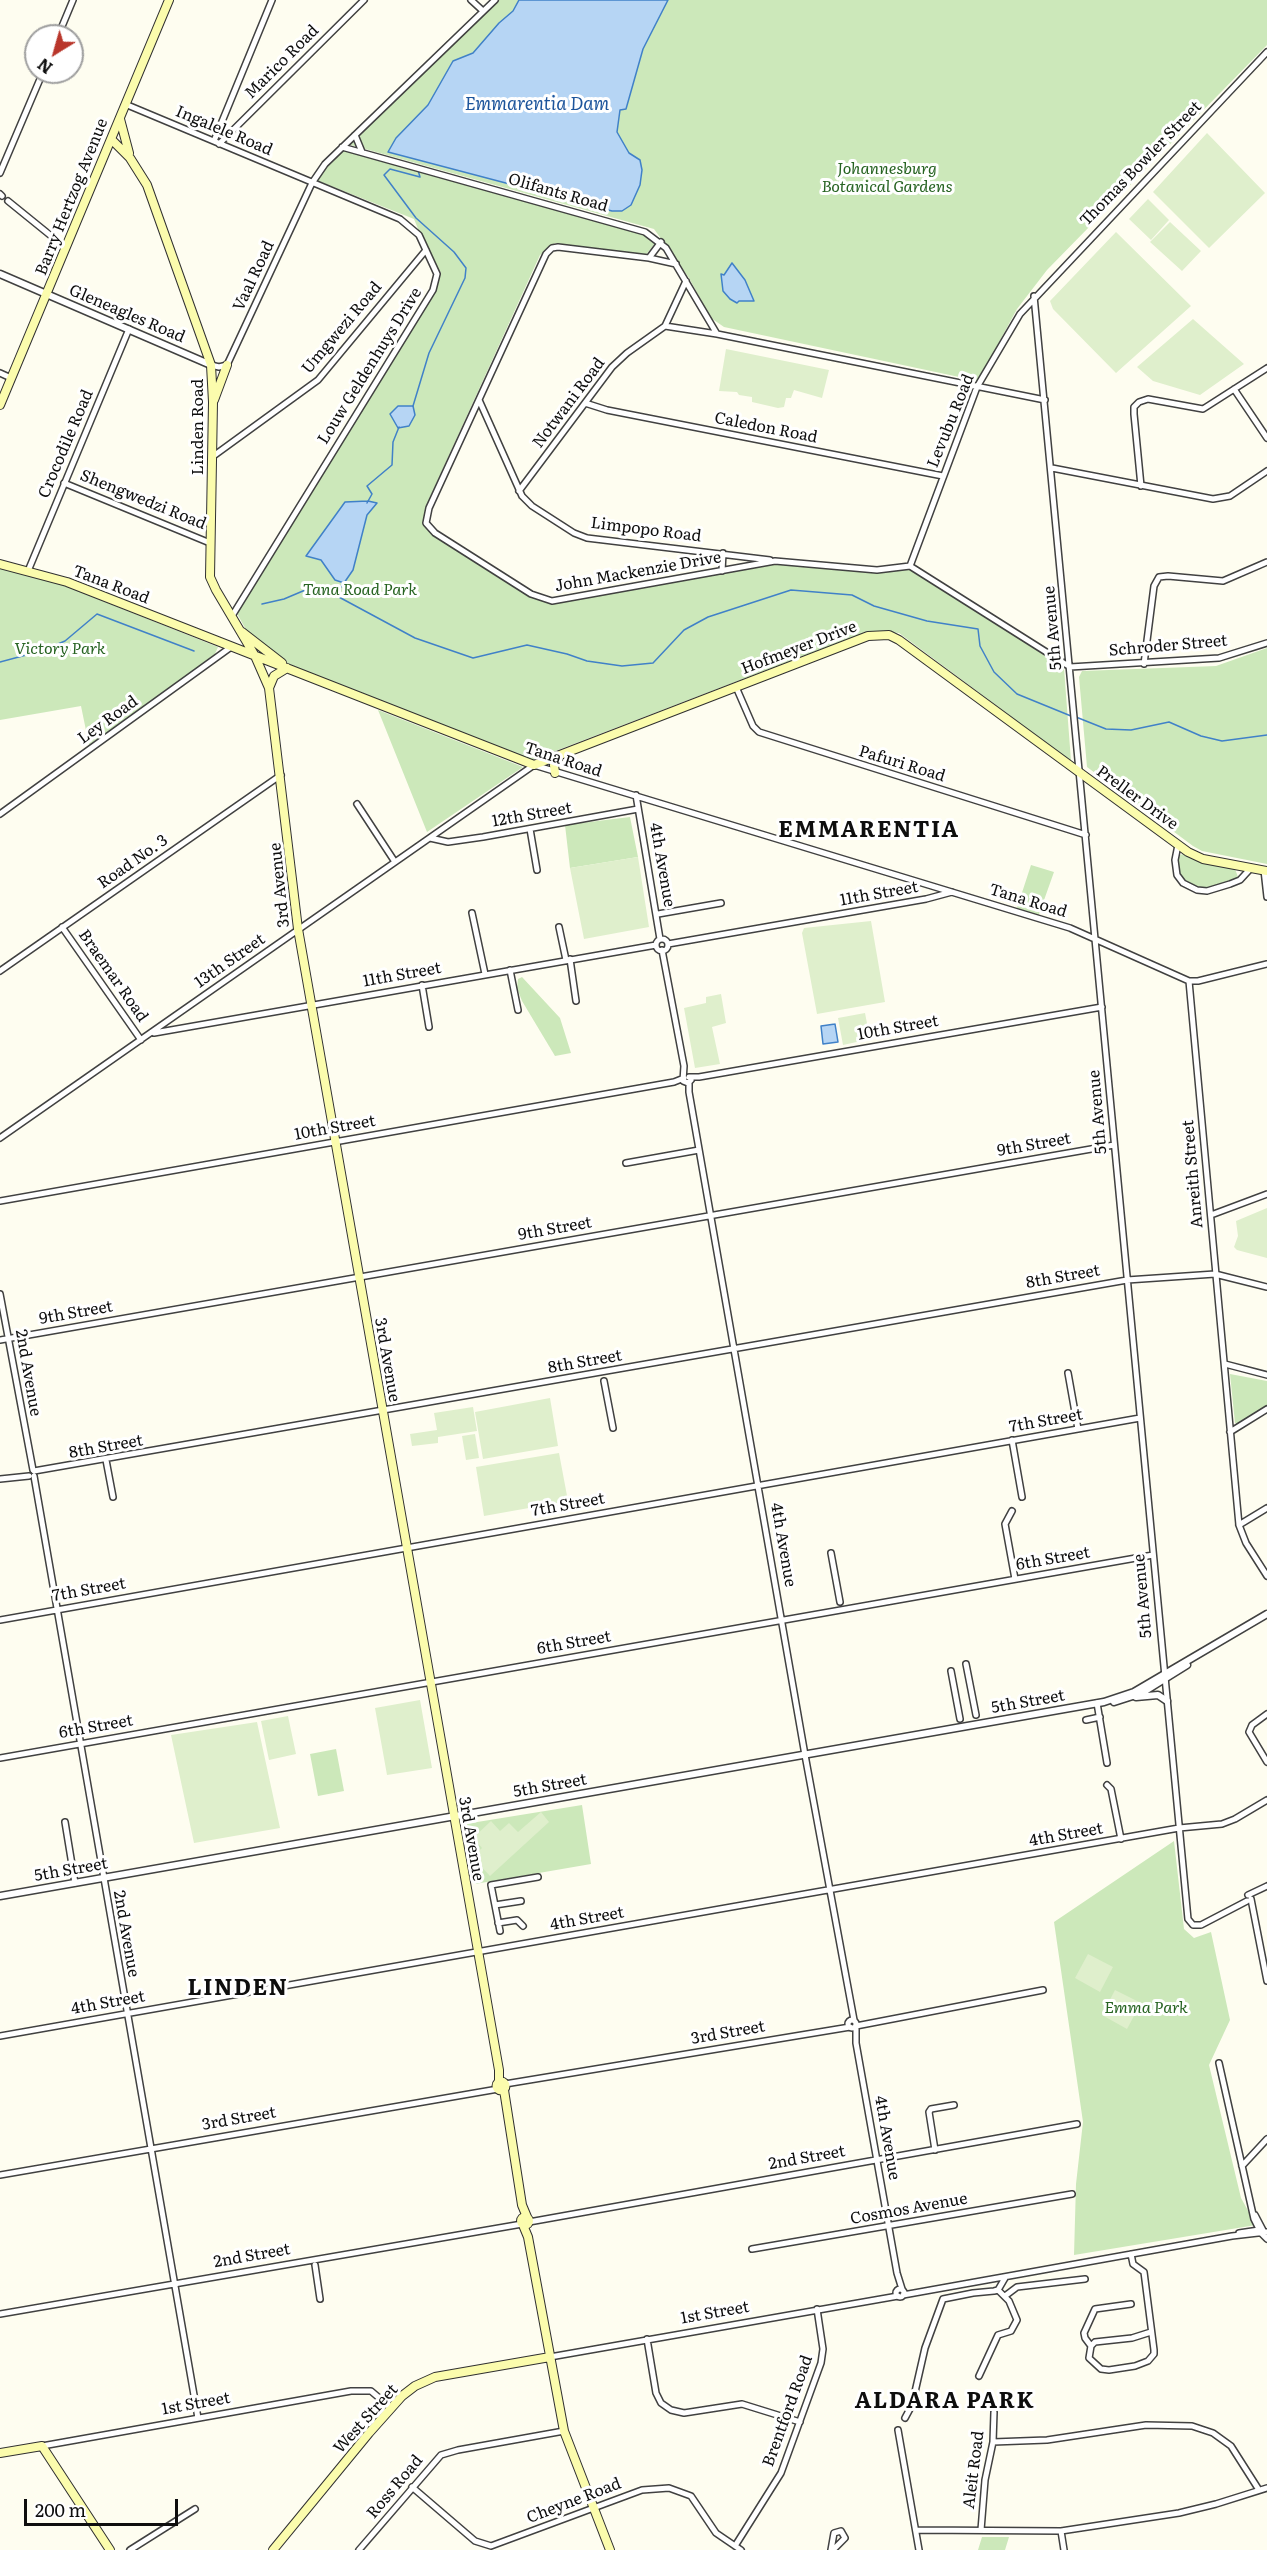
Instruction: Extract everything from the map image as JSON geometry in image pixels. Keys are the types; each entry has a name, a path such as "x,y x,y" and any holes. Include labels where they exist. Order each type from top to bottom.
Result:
{"main road":[{"name":"Barry Hertzog Avenue","path":"0,405 169,0"},
{"path":"120,117 130,158"},
{"name":"Linden Road","path":"111,139 130,158 147,185 211,365 213,402 210,543 212,580 255,656"},
{"path":"213,402 228,365"},
{"name":"Tana Road","path":"0,558 31,571"},
{"name":"Tana Road","path":"0,564 67,582 534,765"},
{"path":"232,647 240,643 241,632"},
{"path":"241,632 289,668 275,675 269,688"},
{"name":"Hofmeyer Drive","path":"534,765 559,758 868,636 889,635 899,640 1080,773"},
{"name":"3rd Avenue","path":"255,656 269,688 298,930 550,2357 564,2431 610,2550"},
{"path":"555,773 554,765 559,758"},
{"name":"Preller Drive","path":"1080,773 1178,845 1198,857 1266,871"},
{"name":"West Street","path":"273,2550 391,2408 409,2390 432,2378 550,2357"},
{"path":"42,2446 100,2528 110,2550"},
{"name":"1st Street","path":"0,2453 42,2446"}],"street":[{"path":"63,24 73,0"},
{"path":"216,142 272,0"},
{"name":"Marico Road","path":"216,142 364,0"},
{"path":"471,0 483,11"},
{"path":"312,183 342,147 495,0"},
{"name":"Thomas Bowler Street","path":"1035,296 1267,52"},
{"path":"0,173 38,84"},
{"name":"Ingalele Road","path":"125,104 312,183"},
{"path":"355,135 362,152"},
{"name":"Olifants Road","path":"342,147 638,229 661,242 717,334"},
{"name":"Louw Geldenhuys Drive","path":"232,616 435,286 437,274 415,230 399,219 312,183"},
{"name":"Vaal Road","path":"228,365 312,183"},
{"path":"8,201 66,248"},
{"path":"649,258 661,242"},
{"name":"John Mackenzie Drive","path":"676,264 649,258 558,247 550,250 536,272 429,508 426,523 435,533 531,594 552,601 775,561 877,570 910,566"},
{"name":"Umgwezi Road","path":"212,457 318,380 426,250"},
{"name":"Gleneagles Road","path":"0,274 211,365"},
{"name":"Notwani Road","path":"519,491 619,360 665,326 686,281"},
{"name":"Levubu Road","path":"910,566 977,387 1016,320 1035,296"},
{"name":"5th Avenue","path":"1035,296 1187,1913 1191,1924 1201,1925 1248,1899"},
{"path":"665,326 717,334 1044,400"},
{"name":"Crocodile Road","path":"31,571 64,483 129,329"},
{"path":"211,365 219,367 228,365"},
{"path":"1141,486 1134,414 1137,404 1148,399 1203,409 1267,368"},
{"path":"0,373 11,378"},
{"path":"1234,389 1267,438"},
{"name":"Limpopo Road","path":"479,400 519,491 532,506 582,537 775,561"},
{"name":"Caledon Road","path":"585,403 607,410 943,476"},
{"path":"1052,468 1208,499 1222,499 1267,471"},
{"name":"Shengwedzi Road","path":"64,483 210,543"},
{"path":"722,571 723,553"},
{"path":"1144,664 1154,586 1160,577 1223,581 1267,562"},
{"path":"910,566 1070,667"},
{"name":"Schroder Street","path":"1070,667 1219,658 1267,643"},
{"name":"Ley Road","path":"0,813 232,647"},
{"name":"Pafuri Road","path":"736,687 753,726 759,732 1086,835"},
{"name":"Tana Road","path":"534,765 1070,928 1189,981"},
{"name":"13th Street","path":"0,1138 534,765"},
{"name":"Road No. 3","path":"0,971 281,775"},
{"name":"4th Avenue","path":"636,795 660,939"},
{"path":"357,804 395,862"},
{"name":"12th Street","path":"430,838 448,842 638,809"},
{"path":"530,829 537,870"},
{"name":"Preller Drive","path":"1178,845 1175,860 1177,875 1183,883 1197,890 1207,891 1240,880 1251,868"},
{"path":"1266,871 1267,897"},
{"name":"11th Street","path":"668,944 926,899 952,892"},
{"path":"657,914 721,903"},
{"path":"471,913 485,974"},
{"name":"Braemar Road","path":"63,927 141,1040"},
{"path":"559,927 576,1001"},
{"path":"660,939 666,940 668,944 662,951 656,945 660,939"},
{"name":"11th Street","path":"152,1033 656,945"},
{"name":"4th Avenue","path":"662,951 711,1215 900,2292"},
{"path":"1189,981 1198,981 1267,964"},
{"path":"510,970 518,1010"},
{"name":"Anreith Street","path":"1189,981 1239,1525 1246,1543 1267,1576"},
{"path":"422,986 429,1027"},
{"name":"10th Street","path":"0,1201 1102,1007"},
{"name":"9th Street","path":"0,1340 1114,1145"},
{"path":"626,1163 699,1149"},
{"path":"1211,1215 1267,1194"},
{"name":"8th Street","path":"0,1479 1127,1280 1215,1274 1267,1287"},
{"name":"2nd Avenue","path":"0,1294 198,2418"},
{"path":"1225,1364 1267,1375"},
{"path":"1068,1373 1078,1429"},
{"path":"604,1381 613,1428"},
{"path":"1230,1432 1267,1409"},
{"name":"7th Street","path":"0,1620 407,1546 1140,1418"},
{"path":"1012,1440 1022,1497"},
{"path":"106,1460 113,1497"},
{"path":"1239,1525 1267,1508"},
{"path":"1012,1511 1005,1524 1015,1579"},
{"path":"831,1554 840,1602"},
{"name":"6th Street","path":"0,1758 1153,1555"},
{"path":"1164,1677 1267,1614"},
{"path":"966,1664 976,1715"},
{"path":"951,1671 960,1719"},
{"name":"5th Street","path":"1101,1702 1134,1697 1164,1677"},
{"name":"5th Street","path":"0,1896 1101,1702 1134,1692 1164,1677"},
{"path":"1134,1697 1158,1695 1167,1701"},
{"path":"1101,1702 1100,1718 1107,1764"},
{"path":"1267,1714 1250,1727 1250,1735 1267,1762"},
{"path":"1086,1720 1100,1718"},
{"path":"1107,1785 1111,1788 1121,1839"},
{"name":"4th Street","path":"0,2036 1179,1828 1227,1823 1267,1800"},
{"path":"65,1822 75,1883"},
{"path":"500,1931 491,1885 538,1877"},
{"path":"1267,1886 1248,1899 1253,1911 1267,1981"},
{"path":"495,1905 521,1901"},
{"path":"498,1923 518,1920 523,1926"},
{"path":"853,2024 1044,1990"},
{"name":"3rd Street","path":"0,2175 853,2024"},
{"path":"1219,2063 1253,2213 1264,2233"},
{"path":"934,2150 929,2112 931,2109 954,2105"},
{"name":"2nd Street","path":"0,2314 1077,2124"},
{"path":"1242,2166 1267,2139"},
{"name":"Cosmos Avenue","path":"752,2249 1072,2194"},
{"name":"1st Street","path":"550,2357 885,2297 900,2292 917,2292 1005,2278 1232,2236 1264,2233"},
{"path":"1131,2254 1133,2264 1143,2270 1151,2332 1153,2356 1148,2361 1133,2367 1101,2369 1089,2358 1091,2346 1098,2341 1132,2338 1151,2332"},
{"path":"315,2265 320,2299"},
{"path":"905,2418 910,2409 925,2348 944,2300 998,2290 1005,2278"},
{"path":"1005,2296 1017,2287 1085,2278"},
{"path":"979,2376 998,2336 1011,2331 1017,2323 1016,2315 1005,2296 998,2290"},
{"path":"1091,2346 1084,2332 1096,2308 1131,2304"},
{"name":"Brentford Road","path":"735,2546 781,2472 800,2422 824,2352 817,2309"},
{"path":"646,2339 656,2393 661,2403 671,2410 684,2413 742,2404 800,2422"},
{"name":"1st Street","path":"42,2446 361,2390 376,2394 391,2408"},
{"name":"Aleit Road","path":"981,2530 985,2480 993,2442 994,2412"},
{"path":"993,2442 1067,2438 1146,2426 1192,2426 1213,2433 1231,2446 1259,2490"},
{"path":"898,2430 919,2550"},
{"name":"Ross Road","path":"358,2550 432,2462 446,2452 564,2431"},
{"name":"Cheyne Road","path":"412,2487 475,2541 488,2545 501,2543 642,2490 656,2488 679,2490 695,2500 716,2533 741,2550"},
{"path":"916,2530 1061,2530 1179,2512 1267,2488"},
{"path":"130,2550 195,2508"},
{"path":"1061,2530 1064,2550"}],"green space":[{"name":"Johannesburg Botanical Gardens","path":"493,0 1267,0 1267,45 1047,270 1017,309 978,381 724,327 711,318 689,278 654,229 347,144"},
{"path":"1207,133 1265,193 1209,248 1153,192"},
{"name":"Tana Road Park","path":"343,149 640,232 656,242 645,256 555,243 540,255 425,508 431,528 534,594 553,600 774,559 869,571 910,567 1064,668 1071,761 899,633 868,631 532,760 368,697 258,651 235,610 441,273 426,248 414,219 316,180"},
{"path":"1148,199 1169,220 1151,240 1129,219"},
{"path":"1170,222 1201,251 1182,271 1150,242"},
{"path":"1116,232 1191,306 1116,373 1053,309 1050,301"},
{"path":"1193,319 1244,364 1200,395 1153,381 1137,367"},
{"path":"726,349 829,370 822,398 794,390 791,398 786,398 784,407 778,408 752,402 752,397 739,395 737,392 719,391"},
{"name":"Victory Park","path":"0,563 25,570 218,647 214,656 89,745 81,706 0,720"},
{"path":"1267,648 1267,864 1202,851 1087,767 1079,677 1082,671 1216,666"},
{"path":"378,710 523,767 427,832"},
{"path":"630,817 638,857 570,868 565,825"},
{"path":"1183,854 1199,861 1235,869 1238,877 1219,886 1201,890 1180,879 1177,859"},
{"path":"638,857 649,927 584,939 570,868"},
{"path":"1031,865 1054,872 1038,917 1016,911"},
{"path":"871,921 885,1002 817,1014 802,933 804,928"},
{"path":"522,977 560,1018 571,1053 555,1056 522,1001 517,988 518,979"},
{"path":"721,994 726,1023 712,1027 720,1064 695,1068 684,1008 706,1003 706,997"},
{"path":"865,1013 870,1039 843,1045 838,1018"},
{"path":"1267,1208 1267,1258 1237,1250 1234,1247 1238,1236 1236,1221"},
{"path":"1230,1374 1267,1381 1267,1408 1242,1424 1235,1423"},
{"path":"550,1398 558,1446 483,1459 475,1412"},
{"path":"473,1407 477,1431 438,1437 438,1443 412,1446 410,1434 437,1430 434,1413"},
{"path":"475,1434 479,1458 466,1460 462,1436"},
{"path":"559,1453 568,1501 484,1516 476,1467"},
{"path":"420,1700 432,1768 387,1775 375,1708"},
{"path":"288,1716 296,1754 269,1760 261,1721"},
{"path":"257,1722 280,1828 194,1843 171,1735"},
{"path":"336,1749 344,1791 318,1796 310,1754"},
{"path":"582,1805 591,1864 475,1884 465,1824"},
{"path":"541,1812 549,1822 490,1876 472,1857 482,1848 473,1838 491,1821 500,1831 509,1823 518,1832"},
{"name":"Emma Park","path":"1174,1841 1184,1929 1194,1938 1211,1932 1230,2020 1209,2065 1241,2198 1256,2225 1074,2255 1076,2184 1083,2122 1054,1922"},
{"path":"1088,1954 1113,1967 1100,1992 1075,1978"},
{"path":"1115,1990 1141,2003 1127,2029 1102,2015"},
{"path":"982,2537 1009,2537 1005,2550 978,2550"}],"water":[{"name":"Emmarentia Dam","path":"519,0 668,0 643,49 626,109 620,110 617,132 629,153 640,160 642,170 640,185 631,205 622,211 612,211 388,152 396,138 428,105 453,61 473,53 499,23 513,11"},
{"path":"732,263 745,280 754,301 737,303 723,291 721,274 724,275"},
{"path":"398,406 413,406 415,415 409,426 398,428 390,414"},
{"path":"345,502 377,503 367,515 353,570 344,583 335,580 321,560 306,556"},
{"path":"835,1024 838,1042 823,1044 821,1026"}],"waterway":[{"path":"413,406 429,353 465,278 466,268 454,252 416,218 384,175 390,169 420,177 418,170"},
{"path":"367,503 372,494 367,486 392,465 393,442 399,427"},
{"path":"262,604 284,599 310,588 337,596 343,582"},
{"path":"337,596 415,638 473,658 527,645 587,661 622,666 653,663 684,630 708,617 791,590 852,595 874,606 927,621 978,629 980,646 994,672 1017,694 1071,716"},
{"path":"0,662 41,651 65,641 97,614 194,651"},
{"path":"1076,717 1106,729 1131,730 1169,722 1201,736 1222,741 1267,735"}],"district":[{"name":"EMMARENTIA","path":"869,831"},
{"name":"LINDEN","path":"238,1989"},
{"name":"ALDARA PARK","path":"945,2402"}]}
